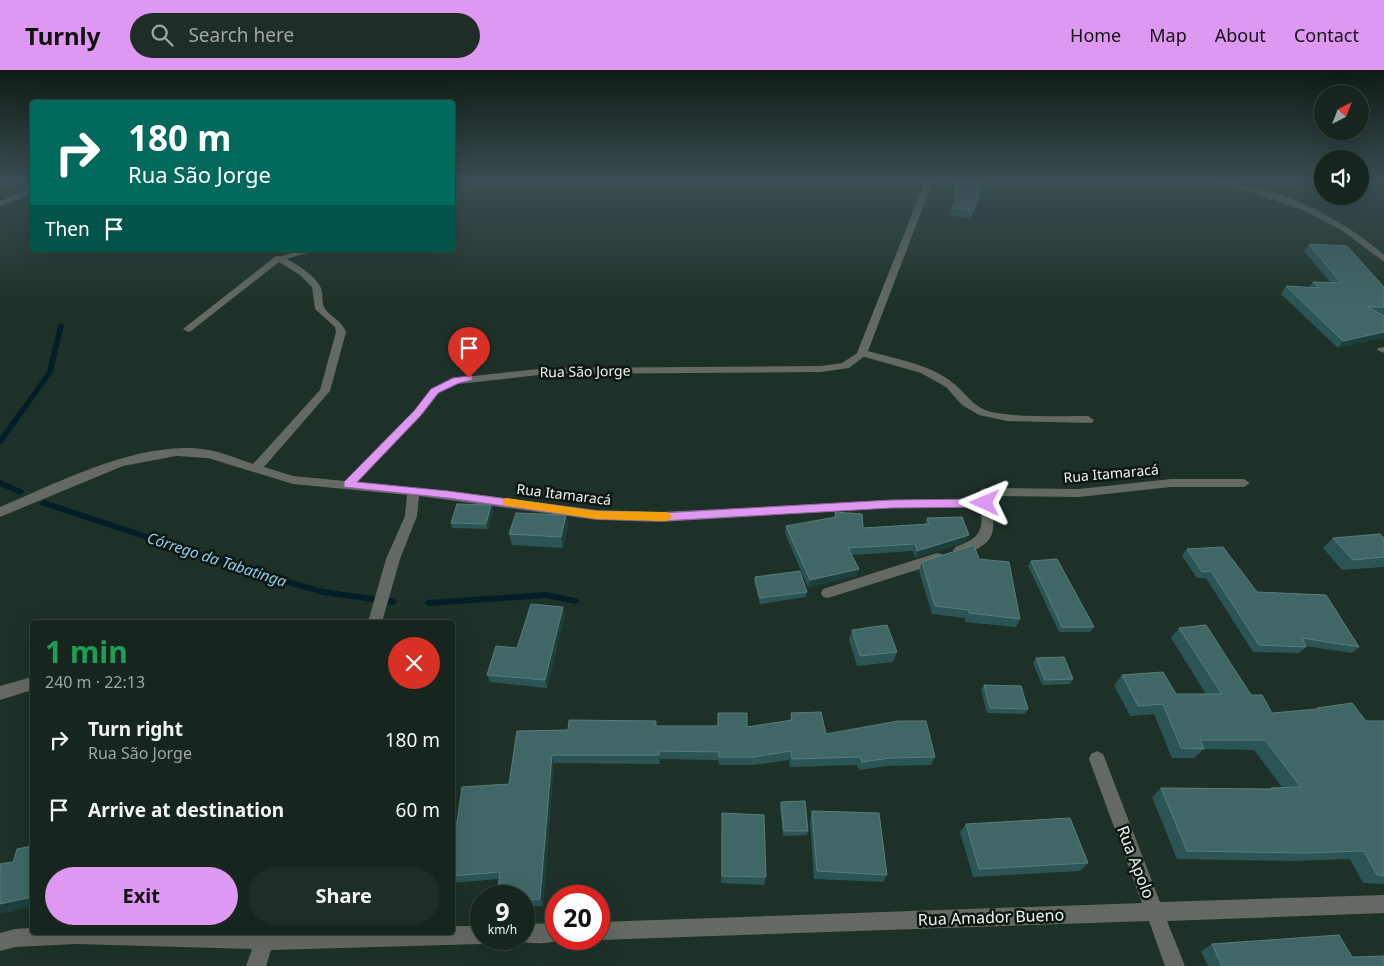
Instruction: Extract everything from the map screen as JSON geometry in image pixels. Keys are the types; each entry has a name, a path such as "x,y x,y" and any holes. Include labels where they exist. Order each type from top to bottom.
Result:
{"street":[{"path":"913,223 862,353 925,371 950,385 966,403 983,413 1007,417 1088,420"},
{"path":"1339,223 1369,244 1384,258"},
{"path":"188,329 279,258 297,252"},
{"path":"256,468 325,391 341,332 339,326 320,309 316,286 303,273 279,258"},
{"name":"Rua São Jorge","path":"348,485 418,413 435,391 456,380 547,371 821,369 845,366 862,353"},
{"name":"Rua Itamaracá","path":"0,512 95,470 144,457 176,452 208,454 293,480 414,491 597,515 661,517 984,500 985,492 1079,493 1171,483 1244,483"},
{"path":"376,620 393,558 411,516 414,491"},
{"path":"828,593 974,546 984,539 989,529 984,500"},
{"path":"0,693 30,685"},
{"name":"Rua Apolo","path":"1096,759 1175,966"},
{"name":"Rua Amador Bueno","path":"610,931 1384,904"},
{"path":"0,942 15,938 76,935 264,941 291,937 470,935"},
{"path":"256,966 264,941"}],"building":[{"path":"1309,244 1347,246 1384,287 1384,307 1368,307 1384,316 1384,332 1343,341 1286,286 1319,288 1313,282 1341,283"},
{"path":"457,504 491,505 486,524 451,523"},
{"path":"835,512 862,514 863,528 929,524 927,518 962,517 969,535 917,551 915,544 848,548 859,569 810,580 786,526 836,517"},
{"path":"516,513 566,515 561,537 509,534"},
{"path":"1380,534 1384,538 1384,557 1353,560 1333,538"},
{"path":"974,545 979,559 1009,562 1020,619 969,613 969,610 935,606 922,562"},
{"path":"1223,547 1257,592 1326,595 1359,647 1302,638 1306,647 1259,645 1211,571 1202,572 1187,549"},
{"path":"1057,559 1094,627 1062,627 1031,561"},
{"path":"800,571 807,592 760,598 755,577"},
{"path":"531,604 563,607 545,680 487,675 496,646 517,648"},
{"path":"887,625 897,652 860,656 852,630"},
{"path":"1206,625 1251,695 1262,695 1272,713 1318,709 1352,703 1366,721 1384,721 1384,876 1377,875 1364,851 1306,853 1187,851 1161,788 1272,789 1301,787 1265,740 1200,740 1204,749 1181,748 1163,704 1138,706 1122,675 1163,672 1176,694 1222,694 1179,628"},
{"path":"1064,657 1073,679 1045,680 1036,658"},
{"path":"984,685 1021,686 1028,709 990,708"},
{"path":"821,712 826,734 898,721 926,721 935,757 890,758 862,762 860,757 792,759 791,751 754,757 719,757 719,752 659,751 659,755 552,755 540,899 535,899 535,885 498,885 500,872 455,876 455,823 457,823 462,787 509,784 517,731 568,730 569,720 656,721 656,726 718,726 718,713 747,713 747,727 792,720 791,713"},
{"path":"805,801 808,831 784,831 781,802"},
{"path":"812,811 879,813 887,875 817,871"},
{"path":"722,813 764,815 766,877 722,876"},
{"path":"1070,818 1088,863 979,869 966,824"},
{"path":"30,846 30,897 0,904 0,864 13,862 17,849"},
{"path":"1339,935 1352,957 1384,956 1384,966 1222,966 1212,944"}],"waterway":[{"name":"Córrego da Tabatinga","path":"0,442 50,372 61,325"},
{"name":"Córrego da Tabatinga","path":"0,483 20,492"},
{"name":"Córrego da Tabatinga","path":"44,503 259,574 323,592 393,602"},
{"name":"Córrego da Tabatinga","path":"429,603 546,595 575,601"}],"slow traffic":[{"path":"507,502 597,515 667,517"}],"route":[{"path":"469,378 456,380 435,391 418,413 348,485 448,494 597,515 661,517 891,504 985,503"}]}
